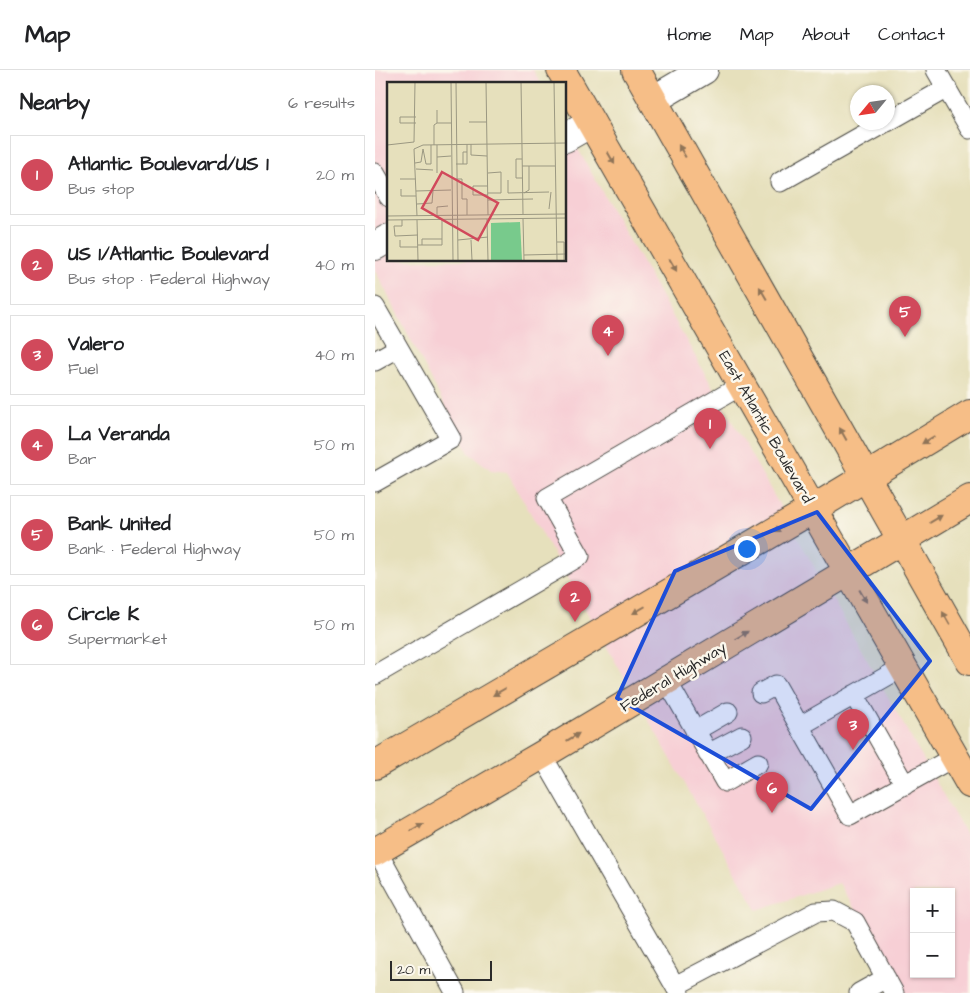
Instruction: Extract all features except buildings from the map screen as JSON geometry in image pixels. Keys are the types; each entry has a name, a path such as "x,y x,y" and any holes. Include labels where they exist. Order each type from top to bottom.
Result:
{"main road":[{"name":"East Atlantic Boulevard","path":"561,70 970,784"},
{"path":"636,70 970,660"},
{"path":"375,765 813,509 970,414"},
{"name":"Federal Highway","path":"376,851 543,755 970,499"}],"street":[{"path":"653,100 705,70"},
{"path":"566,137 591,123"},
{"path":"375,246 387,239"}],"lane":[{"path":"937,70 970,129"},
{"path":"895,117 947,88"},
{"path":"780,182 873,130"},
{"path":"375,173 387,194"},
{"path":"375,307 451,439 375,482"},
{"path":"375,361 399,348"},
{"path":"375,675 580,556 547,498 742,385"},
{"path":"798,736 854,695 903,667"},
{"path":"667,680 725,782 758,763"},
{"path":"761,693 776,685 782,713 850,815 954,756"},
{"path":"854,695 905,784"},
{"path":"695,730 728,712"},
{"path":"709,754 742,736"},
{"path":"543,755 677,989 816,912 834,910 855,922 890,986 859,993"},
{"path":"376,851 455,992"}],"highlighted area":[{"path":"817,512 930,661 811,809 617,698 675,571"}],"shaded area":[{"path":"375,70 533,70 540,82 387,82 387,261 566,261 566,128 970,842 970,993 905,993 839,883 757,910 507,472 491,470 469,453 375,270"}],"place":[{"name":"Bank United","path":"905,337"},
{"name":"La Veranda","path":"608,356"},
{"name":"Atlantic Boulevard/US 1","path":"710,449"},
{"name":"US 1/Atlantic Boulevard","path":"575,622"},
{"name":"Valero","path":"853,750"},
{"name":"Circle K","path":"772,813"}]}
